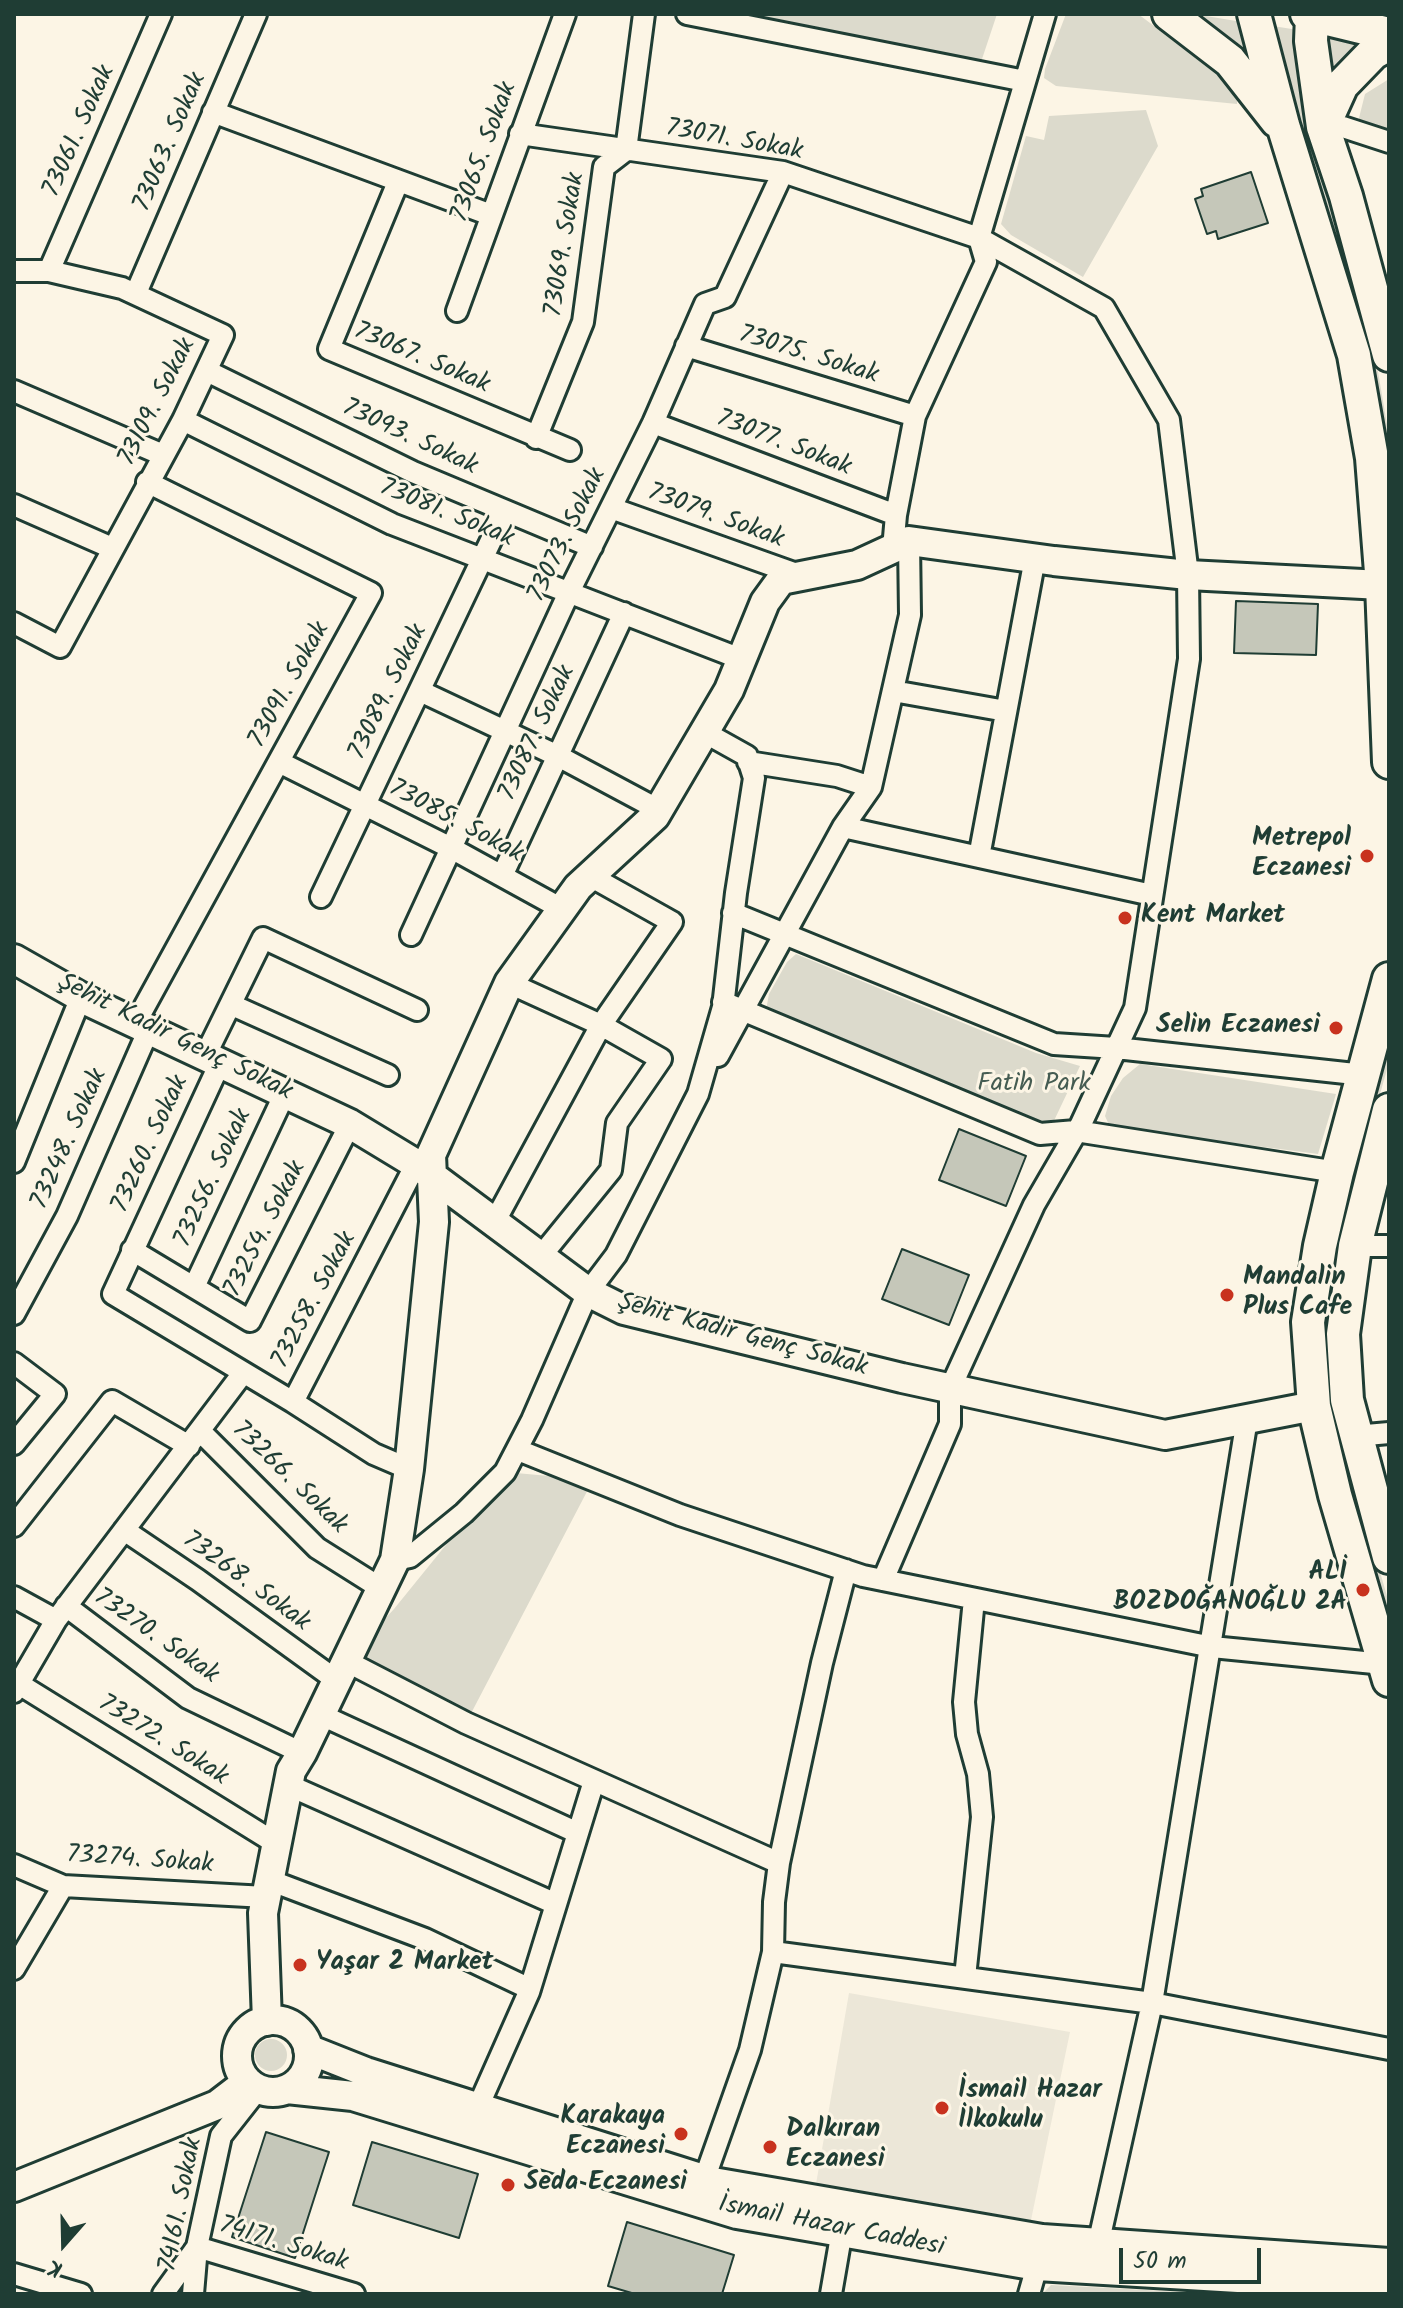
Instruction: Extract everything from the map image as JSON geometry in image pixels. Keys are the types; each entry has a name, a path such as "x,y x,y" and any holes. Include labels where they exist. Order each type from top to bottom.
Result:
{"main road":[{"path":"1169,14 1230,61 1274,120 1283,125"},
{"path":"1254,14 1283,125 1354,355 1372,458 1382,585 1389,762"},
{"path":"1264,14 1288,118 1283,125"},
{"path":"1333,127 1315,120 1302,39 1307,14 1389,34"},
{"path":"1389,44 1373,53 1342,85 1333,127 1346,196 1389,355"},
{"path":"267,2021 263,1913 291,1771 395,1560 409,1469 434,1222 433,1191 423,1169 509,983 578,887 659,810 729,690 765,602 781,580 857,565 901,545 1188,575 1382,585"},
{"name":"Şehit Kadir Genç Sokak","path":"14,959 81,997 350,1124 423,1169 588,1292 624,1310 950,1389 1165,1435 1314,1406"},
{"path":"1387,1672 1335,1495 1314,1406 1308,1322 1320,1246 1337,1172 1389,979"},
{"path":"1389,1110 1355,1246 1343,1334 1347,1400 1389,1557"},
{"path":"267,2021 289,2024 298,2031 308,2049 303,2077 287,2089 267,2092 252,2085 237,2062 241,2040 257,2024 267,2021"},
{"name":"İsmail Hazar Caddesi","path":"308,2049 366,2072 704,2180 844,2219 1037,2266 1311,2288 1389,2287"},
{"path":"14,2187 217,2105 252,2085"},
{"name":"İsmail Hazar Caddesi","path":"287,2089 353,2096 737,2214 844,2219 1098,2245 1389,2263"}],"street":[{"name":"73061. Sokak","path":"49,271 161,14"},
{"name":"73063. Sokak","path":"136,293 256,14"},
{"name":"73065. Sokak","path":"457,311 565,14"},
{"path":"626,150 644,14"},
{"path":"687,14 1025,81"},
{"path":"395,1560 410,1557 464,1513 505,1472 518,1450 588,1292 616,1255 699,1090 784,934 843,827 871,787 910,615 896,515 915,416 986,262 979,238 1045,14"},
{"path":"213,112 491,215"},
{"path":"1333,127 1389,142"},
{"name":"73071. Sokak","path":"520,134 783,172 979,238 1104,308 1169,420 1188,575 1189,659 1135,1008 1076,1131 1034,1205 950,1389"},
{"name":"73069. Sokak","path":"536,438 583,322 604,167 626,150"},
{"name":"73073. Sokak","path":"411,935 570,592 653,423 705,304 725,297 783,172"},
{"name":"73067. Sokak","path":"398,182 329,349 570,450"},
{"name":"73109. Sokak","path":"14,271 49,271 136,293 223,335 183,420 60,647 14,623"},
{"name":"73075. Sokak","path":"686,346 915,416"},
{"name":"73093. Sokak","path":"207,371 413,472 592,547"},
{"path":"14,391 163,455"},
{"name":"73081. Sokak","path":"183,420 392,524 741,659"},
{"name":"73077. Sokak","path":"653,423 896,515"},
{"name":"73091. Sokak","path":"142,1026 371,593 147,482"},
{"path":"14,505 112,548"},
{"name":"73079. Sokak","path":"611,508 802,576"},
{"name":"73089. Sokak","path":"321,897 505,511"},
{"path":"979,857 1035,558"},
{"name":"73087. Sokak","path":"502,876 624,613"},
{"path":"420,691 558,756 659,810"},
{"path":"893,691 1006,711"},
{"path":"699,1090 723,1002 754,778 747,756 704,732"},
{"name":"73085. Sokak","path":"279,762 451,848 562,909"},
{"path":"748,762 837,776 871,787"},
{"path":"843,827 1152,895"},
{"path":"495,1221 601,1025 672,922 590,876"},
{"path":"733,913 1054,1044 1364,1075"},
{"name":"73260. Sokak","path":"132,1250 232,1005 263,938 417,1010"},
{"path":"509,983 601,1025 661,1059 617,1123 611,1170 541,1256"},
{"path":"14,1162 81,997"},
{"path":"723,1002 1040,1134 1076,1131 1337,1172"},
{"path":"232,1005 388,1075"},
{"name":"73248. Sokak","path":"14,1314 67,1216 142,1026"},
{"name":"73256. Sokak","path":"194,1287 285,1093"},
{"name":"73254. Sokak","path":"132,1250 250,1321 350,1124"},
{"name":"73258. Sokak","path":"132,1250 113,1294 293,1402 423,1169"},
{"path":"1355,1246 1389,1246"},
{"path":"14,1363 55,1394 14,1444"},
{"path":"16,1688 61,1613 243,1373"},
{"path":"883,1580 950,1424 950,1389"},
{"name":"73266. Sokak","path":"14,1526 112,1401 195,1438 317,1548 382,1589"},
{"path":"293,1402 374,1454 409,1469"},
{"path":"1098,2245 1152,2003 1247,1419"},
{"path":"1355,1436 1389,1433"},
{"path":"518,1450 680,1515 883,1580 1212,1647 1387,1672"},
{"name":"73268. Sokak","path":"124,1530 341,1671 466,1723 779,1863"},
{"path":"704,2180 750,2050 773,1952 779,1863 822,1663 846,1570"},
{"name":"73270. Sokak","path":"14,1597 61,1613 188,1698 302,1753"},
{"path":"965,1977 982,1817 978,1774 967,1734 964,1702 974,1599"},
{"name":"73272. Sokak","path":"16,1688 277,1844"},
{"path":"319,1714 578,1833"},
{"path":"478,2107 530,1989 594,1781"},
{"path":"288,1785 556,1904"},
{"name":"73274. Sokak","path":"14,1865 63,1886 268,1888 425,1939 530,1989"},
{"path":"14,1969 63,1886"},
{"path":"773,1952 1152,2003 1389,2049"},
{"name":"74161. Sokak","path":"193,2294 197,2247 221,2136 252,2085"},
{"path":"831,2294 844,2219"},
{"path":"163,2294 197,2247"},
{"name":"74171. Sokak","path":"197,2247 354,2294"},
{"path":"1029,2294 1037,2266"},
{"path":"14,2274 81,2294"}],"shaded area":[{"name":"İsmail Hazar İlkokulu","path":"849,1993 1070,2032 1031,2220 816,2184"}],"green space":[{"path":"667,14 997,14 982,59 977,65"},
{"path":"1066,14 1138,14 1217,73 1237,97 1237,104 1056,86 1044,78 1045,69"},
{"path":"1194,14 1242,22 1251,75"},
{"path":"1273,26 1298,30 1375,354 1389,436 1389,488 1364,336 1347,274 1301,137"},
{"path":"1328,38 1374,43 1346,56 1333,77"},
{"path":"1389,79 1389,142 1356,130 1365,94"},
{"path":"1146,110 1158,146 1083,277 1011,235 1001,224 1026,136 1044,140 1049,116"},
{"name":"Fatih Park","path":"796,954 1036,1053 1080,1066 1051,1127 766,1010 769,994 787,962"},
{"path":"1389,1037 1389,1062 1363,1155 1343,1444 1389,1603 1389,1632 1334,1445 1323,1338 1337,1231"},
{"name":"Fatih Park","path":"1140,1064 1336,1094 1318,1154 1110,1127 1105,1116 1111,1096 1123,1078"},
{"path":"505,1472 593,1480 466,1723 346,1661 394,1609"},
{"path":"271,2039 282,2044 287,2055 282,2066 271,2071 260,2066 255,2055 260,2044"},
{"path":"1051,2285 1221,2294 1042,2294"}],"building":[{"path":"1251,172 1268,223 1218,239 1216,231 1207,234 1195,199 1203,196 1201,189"},
{"path":"1236,601 1318,604 1316,655 1234,653"},
{"path":"959,1129 1026,1156 1006,1206 939,1180"},
{"path":"902,1249 969,1275 949,1325 882,1299"},
{"path":"266,2132 329,2152 295,2258 232,2237"},
{"path":"372,2142 478,2174 459,2238 353,2205"},
{"path":"627,2222 734,2255 722,2294 635,2294 608,2286"}],"place":[{"name":"Metrepol Eczanesi","path":"1367,856"},
{"name":"Kent Market","path":"1125,918"},
{"name":"Selin Eczanesi","path":"1336,1028"},
{"name":"Mandalin Plus Cafe","path":"1227,1295"},
{"name":"ALİ BOZDOĞANOĞLU 2A","path":"1363,1590"},
{"name":"Yaşar 2 Market","path":"300,1965"},
{"name":"İsmail Hazar İlkokulu","path":"942,2108"},
{"name":"Karakaya Eczanesi","path":"681,2134"},
{"name":"Dalkıran Eczanesi","path":"770,2147"},
{"name":"Seda Eczanesi","path":"508,2185"}]}
